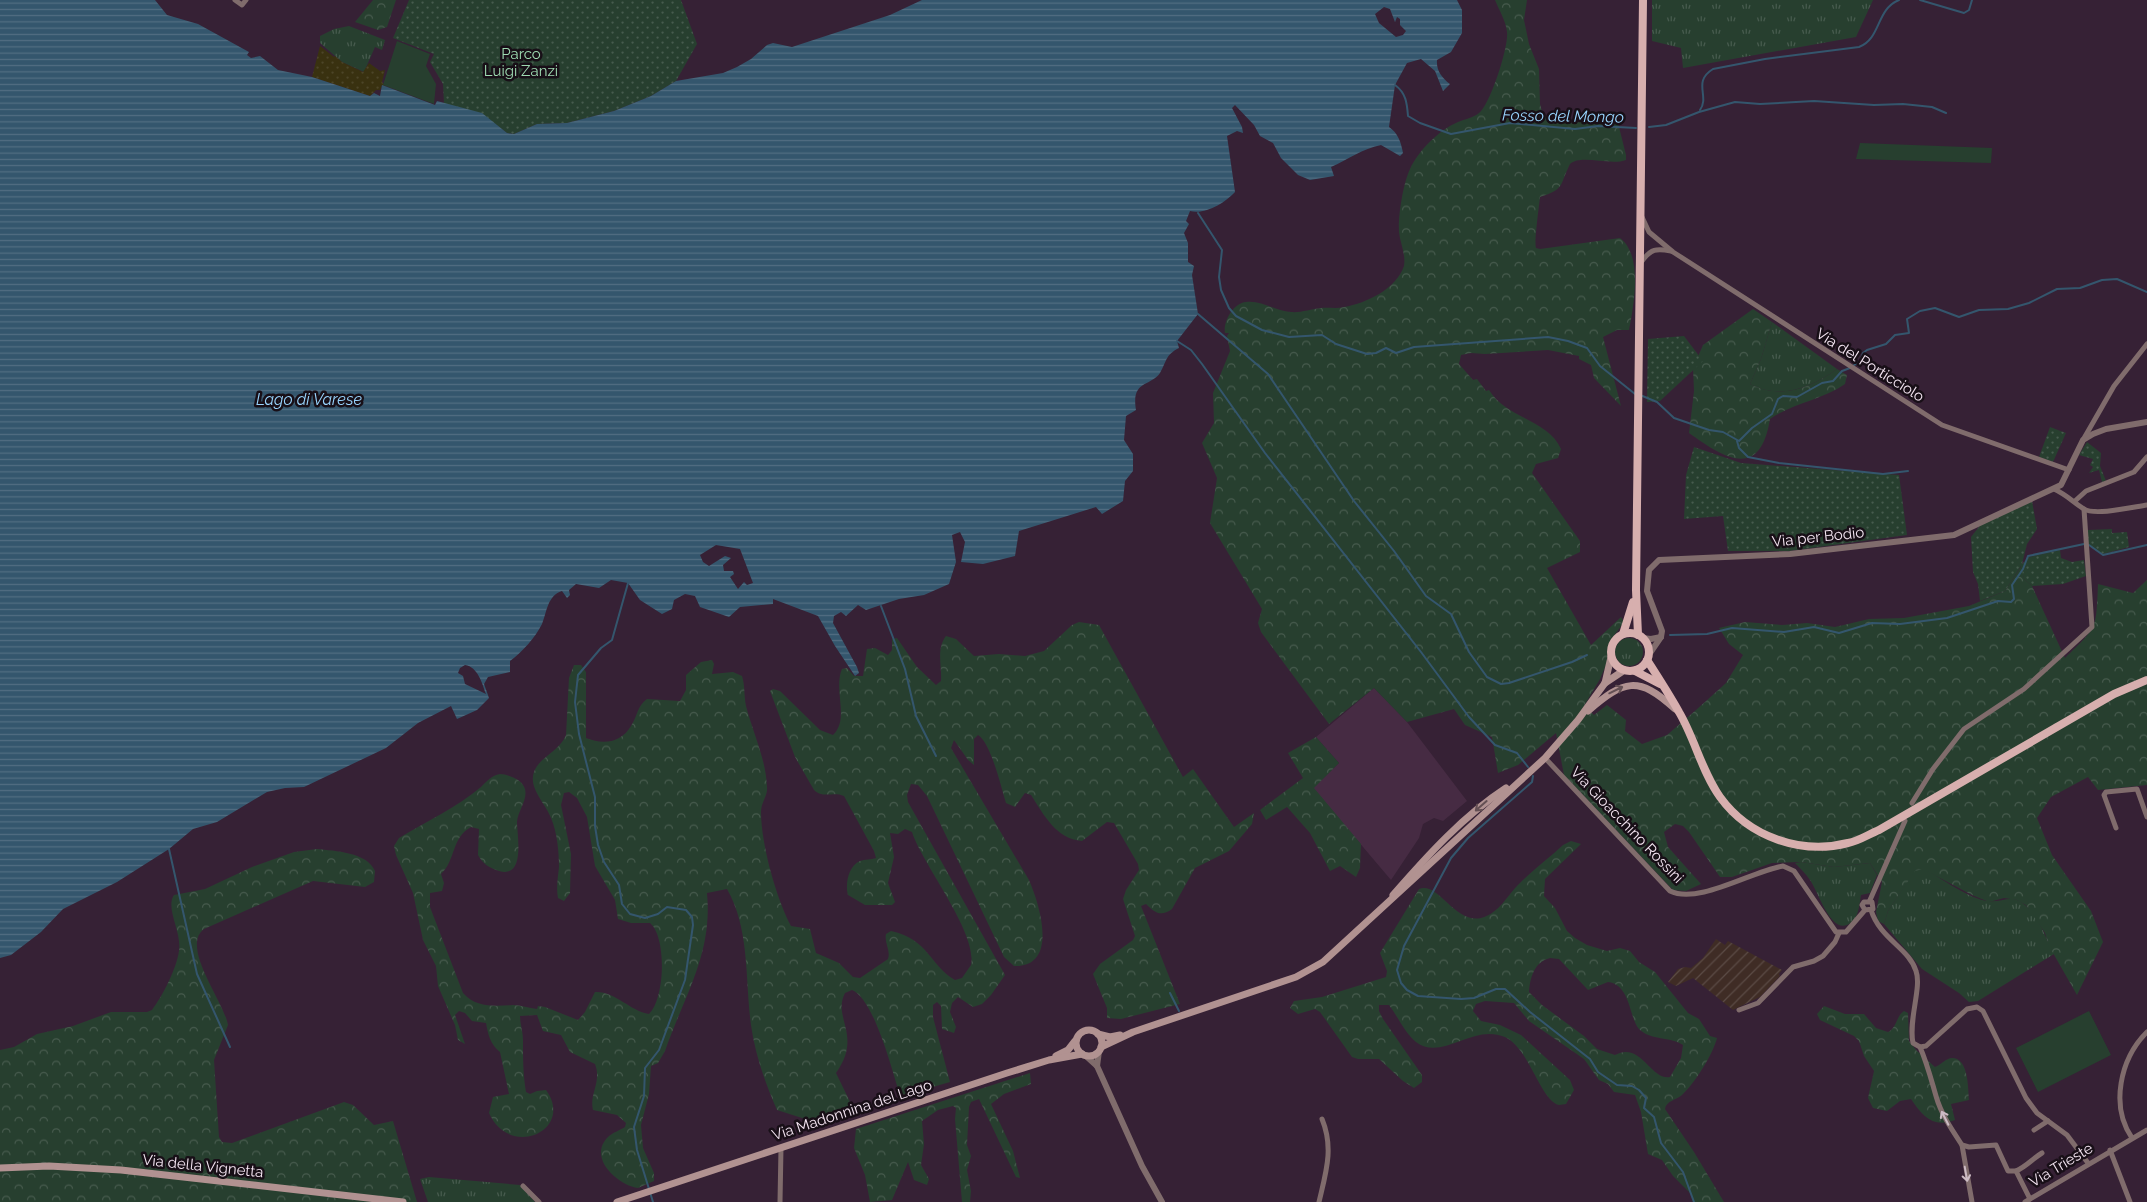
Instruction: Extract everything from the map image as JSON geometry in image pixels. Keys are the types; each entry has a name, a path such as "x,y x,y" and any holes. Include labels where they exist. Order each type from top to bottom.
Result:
{"main road":[{"path":"1643,0 1642,261 1636,590 1640,636 1648,646 1648,658 1661,685 1680,712 1720,797 1739,818 1760,832 1785,843 1818,848 1850,843 1879,830 2114,694 2147,680"},
{"path":"1133,1032 1100,1049 1096,1054 1084,1055 1078,1051 1075,1041 1083,1031 1091,1030 1110,1037 1133,1032 1296,977 1323,962 1368,923 1521,778 1545,758 1578,720 1604,682 1614,641 1623,634 1629,621 1636,590"},
{"path":"1623,634 1640,636"},
{"path":"1611,657 1613,663 1623,671"},
{"path":"1635,671 1648,658"},
{"path":"1604,682 1623,671 1635,671 1661,685"},
{"path":"1578,720 1608,694 1621,686 1636,684 1660,695 1680,712"},
{"path":"1368,923 1420,863 1485,802 1521,778"},
{"path":"1444,841 1452,840 1470,823 1478,819"},
{"path":"1424,870 1444,846 1444,841"},
{"path":"1098,1034 1100,1049"},
{"name":"Via Madonnina del Lago","path":"617,1202 1049,1060 1068,1050 1075,1041"},
{"name":"Via Madonnina del Lago","path":"1049,1060 1084,1055"},
{"name":"Via della Vignetta","path":"0,1168 49,1166 121,1170 403,1202"}],"street":[{"path":"235,0 242,5 246,0"},
{"name":"Via del Porticciolo","path":"1641,215 1649,232 1673,252 1856,372 1950,429 2069,470"},
{"path":"1642,261 1649,252 1657,248 1673,252"},
{"path":"2054,489 2061,485 2083,440 2114,386 2147,344"},
{"path":"2083,440 2106,429 2147,422"},
{"path":"2075,501 2086,491 2134,472 2147,457"},
{"path":"2054,489 2075,501 2084,509 2093,512 2147,505"},
{"name":"Via per Bodio","path":"1661,637 1662,626 1650,604 1647,591 1649,570 1659,560 1790,554 1954,535 1982,520 2054,489"},
{"path":"1912,803 1933,768 1964,729 2024,689 2092,627 2084,509"},
{"path":"1640,636 1652,639 1661,637"},
{"path":"1648,658 1661,637"},
{"name":"Via Gioacchino Rossini","path":"1545,758 1670,891 1683,895 1694,894 1776,867 1789,867 1800,878 1834,929 1839,933"},
{"path":"2116,828 2104,795 2106,792 2137,789 2147,817"},
{"path":"1739,1010 1758,1003 1793,967 1818,959 1831,948 1839,933 1846,932 1852,927 1864,910 1863,903 1870,900 1905,821"},
{"path":"1870,900 1873,904 1871,910 1880,930 1914,964 1918,974 1911,1032 1913,1043 1920,1047 1929,1068 1936,1097 1945,1119 1962,1145 1972,1202"},
{"path":"1864,910 1871,910"},
{"path":"1920,1047 1926,1046 1967,1009 1977,1007 1983,1011 2026,1098 2037,1113 2067,1135 2088,1163"},
{"path":"2132,1138 2121,1114 2120,1090 2132,1054 2147,1032"},
{"path":"1097,1066 1100,1049"},
{"path":"1084,1055 1097,1066 1142,1166 1162,1202"},
{"path":"1319,1202 1329,1151 1328,1135 1322,1119"},
{"path":"2034,1130 2048,1121"},
{"name":"Via Trieste","path":"2025,1202 2110,1150 2147,1130"},
{"path":"1962,1145 1969,1147 1996,1145 2008,1171 2016,1171 2028,1165 2042,1153"},
{"path":"780,1202 781,1148"},
{"name":"Via Trieste","path":"2110,1150 2130,1202"},
{"path":"2016,1171 2030,1199"},
{"path":"523,1186 539,1202"}],"shaded area":[{"path":"1374,688 1407,722 1467,801 1443,821 1434,818 1423,824 1419,838 1391,880 1313,788 1339,763 1316,737"},
{"path":"1716,939 1725,945 1728,941 1782,970 1779,974 1780,976 1760,997 1733,1010 1693,978 1676,986 1668,982 1678,969 1691,968 1703,958"}],"green space":[{"path":"373,0 396,0 387,27 378,30 355,22"},
{"name":"Parco Luigi Zanzi","path":"409,0 681,0 697,44 676,81 651,96 614,111 567,123 537,124 514,134 507,133 495,124 444,104 443,84 430,62 434,54 393,38"},
{"path":"1495,0 1527,0 1524,20 1529,44 1539,69 1540,104 1543,115 1560,122 1576,123 1597,116 1618,123 1626,155 1626,160 1612,162 1581,160 1570,164 1558,189 1540,197 1536,239 1536,248 1540,249 1620,238 1627,246 1632,256 1635,281 1629,330 1617,330 1603,337 1621,406 1594,378 1591,365 1579,359 1579,356 1548,350 1485,354 1471,353 1461,355 1459,364 1473,380 1477,379 1486,391 1489,390 1506,407 1547,431 1561,449 1558,458 1536,464 1532,473 1580,541 1580,552 1547,568 1591,645 1621,617 1624,622 1610,641 1608,660 1600,679 1584,706 1594,715 1607,705 1626,720 1625,731 1642,744 1667,735 1726,683 1743,655 1729,644 1719,628 1745,622 1782,625 1807,623 1835,627 1869,619 1904,618 1969,606 2005,591 2022,565 2024,579 2032,586 2065,658 2084,639 2093,626 2097,610 2098,584 2133,593 2147,580 2147,785 2098,790 2088,777 2051,797 2037,818 2052,855 2091,911 2103,942 2077,995 2049,946 2045,933 2026,905 2017,900 2004,898 1989,902 1923,869 1915,871 1888,911 1884,924 1878,921 1876,912 1882,882 1870,863 1834,867 1801,862 1772,863 1732,877 1720,877 1689,832 1683,826 1675,824 1664,832 1668,847 1701,884 1686,891 1673,890 1564,775 1556,733 1518,765 1498,773 1492,737 1465,725 1454,709 1407,722 1374,688 1329,724 1261,632 1258,623 1262,609 1210,523 1217,478 1202,443 1214,423 1213,393 1230,351 1227,336 1229,333 1225,333 1227,319 1233,309 1246,302 1258,303 1291,312 1344,307 1380,294 1394,282 1404,266 1399,218 1403,191 1410,169 1418,155 1444,130 1479,113 1488,99 1498,75 1505,49 1507,32"},
{"path":"1652,0 1873,0 1856,37 1683,68 1681,48 1652,41"},
{"path":"349,26 385,40 382,50 375,47 364,72 342,62 320,43 320,36 334,29"},
{"path":"397,41 430,54 426,66 436,84 434,104 383,85"},
{"path":"1860,143 1992,148 1991,163 1856,159"},
{"path":"1753,309 1772,322 1761,359 1750,384 1773,391 1795,390 1817,382 1837,369 1847,375 1845,384 1770,419 1765,438 1758,451 1749,457 1739,459 1715,450 1689,433 1694,391 1693,368 1703,345"},
{"path":"1772,322 1837,369 1816,382 1795,390 1773,391 1750,384 1761,359"},
{"path":"1684,336 1703,361 1660,401 1647,402 1648,339"},
{"path":"2050,427 2066,433 2053,462 2039,457"},
{"path":"2087,442 2101,453 2100,466 2106,481 2102,482 2099,470 2089,473 2093,467 2090,465 2093,459 2079,455"},
{"path":"1694,447 1741,463 1899,475 1907,535 1789,551 1728,551 1723,516 1684,519 1686,475"},
{"path":"2032,501 2037,529 2027,544 2022,564 2029,557 2060,550 2061,558 2072,562 2084,560 2086,576 2063,584 2032,586 2024,579 2021,566 2005,591 1980,601 1978,584 1973,572 1971,537 1982,523"},
{"path":"2112,529 2112,533 2127,532 2129,547 2103,554 2088,544 2088,530"},
{"path":"1079,622 1099,625 1183,777 1193,769 1234,827 1254,813 1252,824 1229,851 1195,868 1172,909 1165,913 1158,913 1146,904 1141,906 1180,1004 1121,1019 1107,1018 1107,1008 1093,974 1100,964 1133,940 1135,936 1123,899 1126,890 1139,870 1138,864 1114,823 1107,822 1082,841 1065,836 1058,831 1046,818 1031,795 1025,793 1015,807 1006,803 991,756 983,740 978,735 974,739 974,765 968,760 954,740 951,748 1029,880 1041,918 1042,945 1037,956 1028,964 1014,966 1004,957 927,796 918,785 911,784 907,795 908,802 1005,975 982,1004 973,1007 958,997 952,1003 950,1012 956,1027 954,1033 942,1029 941,1006 937,1002 933,1005 933,1017 950,1082 905,1095 899,1092 875,1020 860,996 852,990 845,993 842,1002 847,1048 844,1060 836,1073 854,1110 824,1125 777,1110 755,1047 740,921 727,889 707,893 708,915 706,936 695,974 665,1051 658,1063 651,1066 649,1094 641,1125 643,1148 654,1173 654,1181 638,1188 630,1186 614,1176 603,1162 602,1145 608,1137 625,1127 626,1123 617,1115 593,1110 592,1104 597,1077 595,1064 570,1052 561,1035 543,1031 537,1015 520,1016 526,1092 530,1094 546,1090 553,1104 552,1117 546,1127 536,1134 524,1137 511,1135 499,1127 489,1113 493,1097 509,1094 500,1052 492,1042 486,1023 472,1021 465,1013 459,1011 455,1015 465,1044 458,1040 455,1025 438,986 436,966 423,940 413,893 396,855 394,846 399,838 462,801 494,776 500,774 518,780 523,785 525,795 517,822 518,854 517,862 513,868 508,872 499,871 484,863 478,855 479,829 471,827 460,837 446,868 441,874 444,883 442,891 430,893 430,907 463,993 480,1004 493,1006 516,1005 537,1009 538,1006 545,1007 578,1020 585,1012 595,992 609,995 649,1014 658,995 662,968 659,941 655,930 650,923 631,923 618,919 615,900 595,866 587,817 577,798 569,792 564,793 561,805 571,854 570,893 564,901 558,898 559,861 556,835 549,813 533,784 534,772 540,762 563,741 566,735 569,678 574,665 581,665 586,672 586,738 605,742 617,739 627,732 639,708 647,699 680,701 686,690 686,675 701,662 712,660 714,664 712,674 733,672 742,676 746,706 762,756 766,777 767,790 761,812 770,870 780,901 791,926 810,929 816,953 839,963 853,977 860,978 888,959 886,934 891,931 914,940 946,974 955,980 962,978 971,965 971,951 958,917 926,862 912,832 905,829 898,834 890,833 894,857 888,883 895,902 892,905 865,905 848,895 847,881 850,871 860,861 876,858 874,851 844,796 836,794 825,795 814,790 795,757 770,691 773,689 780,691 820,730 833,735 840,721 839,686 842,669 847,668 854,676 863,676 867,649 875,648 888,655 892,650 892,639 897,638 917,667 936,685 941,681 940,652 946,636 956,639 974,656 999,654 1025,656 1044,651 1072,625"},
{"path":"1629,638 1639,642 1643,652 1639,662 1629,666 1619,662 1615,652 1619,642"},
{"path":"1316,737 1339,763 1314,788 1361,844 1360,868 1356,877 1340,866 1330,871 1310,833 1287,807 1266,820 1260,810 1303,778 1288,753"},
{"path":"1571,841 1581,844 1545,879 1544,896 1555,908 1567,931 1587,945 1607,951 1620,948 1630,951 1639,962 1655,972 1688,1013 1699,1019 1710,1036 1717,1038 1708,1060 1698,1076 1682,1095 1667,1104 1665,1109 1724,1202 1693,1202 1691,1194 1673,1176 1662,1160 1648,1154 1641,1112 1635,1095 1614,1092 1608,1084 1599,1080 1584,1059 1529,1021 1514,1003 1485,1001 1476,1004 1473,1011 1481,1021 1500,1025 1521,1035 1570,1080 1574,1090 1566,1104 1559,1105 1552,1101 1521,1052 1514,1043 1505,1037 1493,1034 1481,1035 1447,1046 1426,1047 1412,1038 1389,1005 1379,1005 1379,1011 1383,1019 1422,1075 1422,1082 1414,1088 1403,1081 1379,1059 1358,1059 1352,1057 1320,1012 1315,1009 1298,1014 1290,1008 1294,1001 1322,997 1386,977 1387,971 1380,953 1419,889 1426,888 1433,891 1463,915 1472,918 1488,916 1498,908 1530,873 1563,845","holes":["1550,958 1559,959 1588,990 1608,982 1616,984 1625,995 1636,1024 1644,1033 1672,1040 1683,1045 1681,1058 1670,1077 1663,1077 1632,1053 1624,1052 1615,1055 1597,1049 1584,1036 1542,1005 1529,992 1530,981 1540,963"]},
{"path":"317,849 350,854 365,860 375,871 374,882 365,887 313,881 204,929 198,937 197,948 200,961 228,1025 214,1060 219,1137 222,1142 232,1143 344,1102 353,1105 374,1125 393,1121 417,1202 0,1202 0,1050 14,1047 37,1034 73,1026 111,1012 147,1012 152,1010 168,982 179,951 178,936 171,907 174,895 205,889 252,867 294,852"},
{"path":"1801,862 1834,867 1870,863 1877,875 1870,893 1861,895 1858,912 1851,923 1841,926 1830,917 1810,880 1795,863"},
{"path":"1923,868 1980,899 1988,901 2011,899 2020,901 2035,916 2054,954 1978,1001 1969,1002 1959,993 1922,969 1884,924 1888,911 1915,870"},
{"path":"1824,1006 1845,1014 1864,1014 1876,1028 1888,1032 1893,1028 1901,1013 1904,1011 1908,1013 1909,1041 1917,1051 1935,1067 1952,1058 1958,1059 1965,1068 1969,1100 1951,1104 1955,1120 1941,1123 1935,1122 1924,1116 1911,1099 1900,1101 1887,1111 1873,1108 1868,1098 1874,1071 1864,1056 1859,1041 1854,1036 1820,1020 1817,1014"},
{"path":"2089,1011 2111,1055 2038,1092 2016,1048"},
{"path":"1030,1073 1031,1084 1004,1094 991,1104 1013,1151 1020,1178 1016,1177 979,1099 971,1102 969,1107 967,1145 971,1156 967,1170 971,1191 970,1202 962,1202 955,1119 956,1108 953,1106 938,1110 922,1121 924,1144 921,1165 929,1179 927,1185 914,1180 908,1162 892,1200 870,1202 865,1175 854,1148 856,1129"},
{"path":"429,1177 520,1185 535,1202 428,1202 420,1179"}],"sand":[{"path":"320,46 342,62 363,72 369,63 380,71 385,70 382,82 385,86 382,85 380,90 376,90 370,96 312,77"}],"water":[{"name":"Lago di Varese","path":"0,0 155,0 167,15 198,24 249,52 247,55 251,58 260,56 278,70 312,77 370,96 374,93 380,96 382,85 435,105 437,101 482,113 507,133 514,134 537,124 567,123 614,111 651,96 676,81 723,73 737,67 751,59 767,45 773,43 792,47 890,15 922,0 1457,0 1462,10 1462,33 1451,52 1437,60 1440,74 1450,84 1443,91 1435,71 1421,59 1407,63 1395,85 1389,127 1395,132 1400,142 1403,153 1400,156 1381,145 1331,167 1334,176 1310,180 1298,175 1281,158 1273,143 1260,136 1254,125 1235,105 1232,108 1242,127 1243,133 1237,131 1227,136 1235,192 1226,200 1208,210 1190,211 1186,221 1189,224 1184,233 1188,243 1188,262 1194,266 1192,275 1198,314 1177,341 1179,348 1169,356 1160,373 1139,389 1135,400 1136,410 1126,416 1124,440 1133,454 1133,471 1125,481 1123,501 1102,514 1096,507 1019,531 1015,556 983,564 961,562 965,542 960,532 952,535 956,562 949,584 924,595 899,599 866,610 858,605 846,616 841,612 834,616 833,623 857,667 859,673 855,676 818,616 773,599 773,604 740,607 729,617 700,607 695,596 685,594 674,600 672,609 662,614 640,600 628,583 611,580 599,588 576,584 569,590 570,595 567,598 562,591 550,600 542,624 536,634 524,649 510,661 510,672 488,677 484,684 489,698 477,710 457,719 451,706 418,723 386,748 304,787 285,788 267,792 217,822 193,829 169,849 117,882 63,909 41,932 11,955 0,958","holes":["1384,7 1390,9 1395,22 1397,17 1400,19 1400,25 1406,31 1403,35 1396,37 1379,23 1375,14","716,545 740,549 753,583 747,585 744,582 738,589 730,577 734,574 733,571 724,571 723,565 731,558 725,556 709,566 703,562 700,555","465,665 473,669 479,676 486,694 465,684 463,676 458,673 460,668"]}],"waterway":[{"name":"Fosso del Mongo","path":"1700,110 1703,105 1702,84 1707,74 1713,69 1765,59 1859,47 1871,38 1886,10 1899,0"},
{"name":"Fosso del Mongo","path":"1920,0 1964,13 1969,10 1972,0"},
{"name":"Fosso del Mongo","path":"1395,85 1402,91 1408,116 1420,123 1451,134 1510,123 1575,129 1598,126 1636,128"},
{"path":"1649,127 1666,125 1699,112 1735,102 1760,104 1814,101 1874,105 1903,104 1932,107 1946,113"},
{"path":"1198,213 1222,250 1219,277 1221,290 1229,308 1236,316 1262,330 1289,337 1322,335 1336,344 1367,354 1376,353 1386,348 1396,353 1414,347 1548,337 1568,341 1587,348 1600,366 1635,394"},
{"path":"1640,395 1657,402 1674,418 1709,430 1723,432 1739,441 1752,428 1772,414 1778,399 1783,396 1797,397 1822,383 1833,381 1842,371 1860,361 1863,353 1867,350 1886,344 1895,335 1909,333 1907,319 1920,311 1935,308 1959,317 1979,310 2008,309 2029,303 2057,289 2080,288 2102,280 2117,279 2147,292"},
{"path":"1198,314 1268,374 1354,501 1394,551 1426,596 1451,614 1469,652 1487,677 1501,684 1509,683 1572,662 1587,655"},
{"path":"1177,341 1191,350 1202,364 1265,453 1421,652 1469,717 1495,745 1517,753 1528,767"},
{"path":"1737,441 1739,448 1748,457 1779,463 1883,474 1908,471"},
{"path":"1670,635 1707,634 1732,628 1784,632 1814,627 1839,633 1872,623 1900,624 1947,618 1998,601 2011,602 2014,599 2012,585 2023,569 2028,556 2084,544"},
{"path":"2089,545 2103,555 2147,545"},
{"path":"628,583 612,640 601,648 578,675 575,702 579,734 595,797 595,826 598,845 604,862 619,885 622,904 630,914 645,918 658,914 667,907 686,910 692,917 693,925 685,980 659,1050 645,1068 644,1096 634,1127 637,1150 653,1202"},
{"path":"881,606 905,669 916,716 936,756"},
{"path":"1533,776 1532,782 1468,838 1451,858 1404,946 1397,970 1401,983 1407,990 1418,996 1461,999 1474,998 1496,989 1505,989 1530,1012 1590,1059 1598,1072 1617,1085 1632,1086 1639,1090 1646,1098 1644,1108 1654,1117 1661,1143 1683,1172 1694,1202"},
{"path":"169,849 197,974 230,1047"},
{"path":"1170,993 1179,1011"}]}
